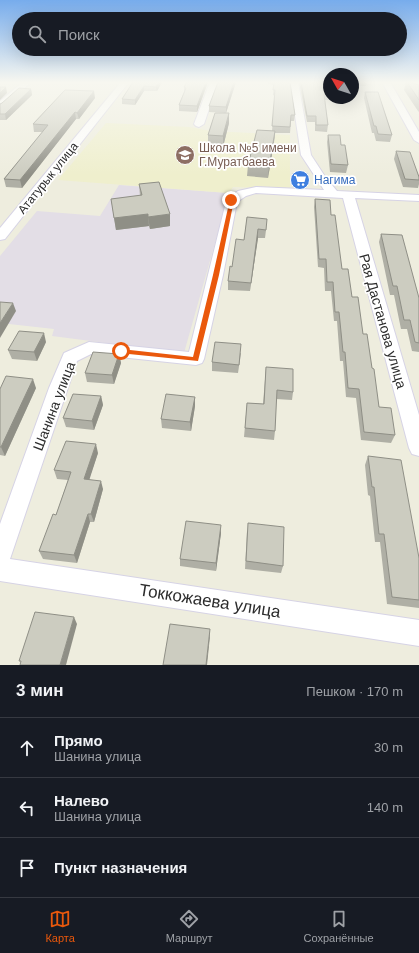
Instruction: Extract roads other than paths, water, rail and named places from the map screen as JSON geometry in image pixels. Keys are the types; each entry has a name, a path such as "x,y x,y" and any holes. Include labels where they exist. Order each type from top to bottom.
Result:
{"street":[{"name":"Ататурык улица","path":"0,236 100,113"},
{"path":"199,124 203,113"},
{"name":"Рая Дастанова улица","path":"299,113 306,155 322,180 341,194 419,448"},
{"path":"404,113 419,140"},
{"name":"Шанина улица","path":"0,556 70,357 89,348 196,359 216,275 231,200 242,193 256,190 341,194"},
{"path":"341,194 419,198"},
{"name":"Токкожаева улица","path":"0,569 419,632"}],"place":[{"name":"Школа №5 имени Г.Муратбаева","path":"185,155"},
{"name":"Нагима","path":"300,180"}]}
